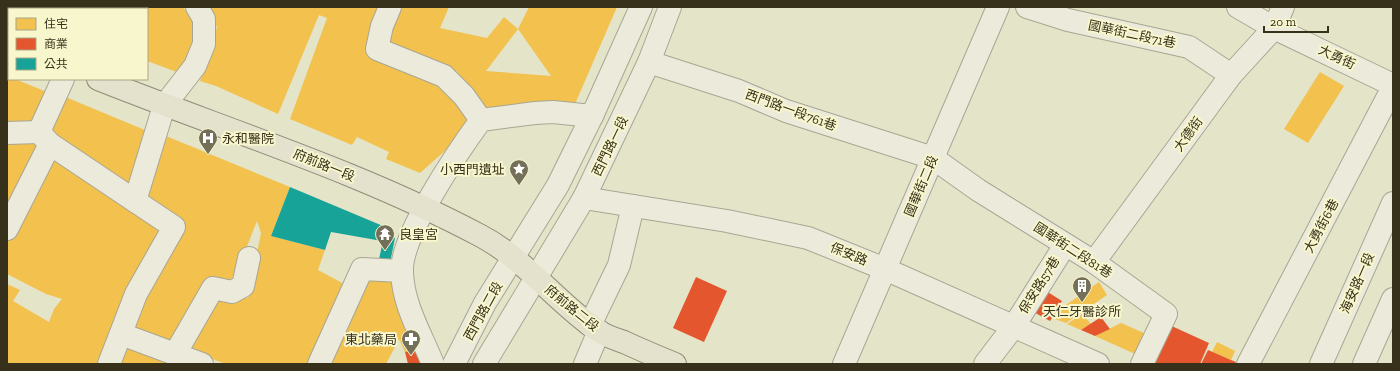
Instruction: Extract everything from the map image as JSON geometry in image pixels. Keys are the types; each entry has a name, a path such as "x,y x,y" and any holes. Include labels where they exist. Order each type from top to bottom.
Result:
{"main road":[{"name":"府前路一段","path":"100,80 164,106 274,145 425,207 484,237 514,258 537,279"},
{"name":"府前路二段","path":"537,279 595,328 675,364"}],"street":[{"path":"135,201 164,106 195,66 204,44 204,19 197,7"},
{"path":"390,7 382,26 377,49 444,76 464,96 481,120"},
{"path":"514,258 558,185 592,116 641,7"},
{"name":"西門路一段","path":"537,279 584,198 649,62 670,7"},
{"name":"國華街二段","path":"844,364 998,7"},
{"name":"國華街二段71巷","path":"1027,7 1068,20 1189,47 1231,75"},
{"name":"大勇街","path":"1238,7 1274,28 1393,86"},
{"name":"大德街","path":"1094,262 1231,75 1274,28 1283,7"},
{"name":"西門路一段761巷","path":"649,62 739,91 786,111 933,158"},
{"path":"7,229 44,138 63,80"},
{"name":"大勇街6巷","path":"1248,364 1393,86"},
{"path":"433,364 417,331 409,306 402,271 406,249 425,207 448,167 481,120 553,112 592,116"},
{"path":"7,133 44,138 174,227 136,294 109,364"},
{"name":"國華街二段81巷","path":"933,158 978,190 1094,262 1166,314 1142,364"},
{"name":"保安路","path":"584,198 727,221 808,238 885,269 1098,364"},
{"name":"海安路一段","path":"1321,364 1393,203"},
{"path":"585,364 595,328 619,265 633,206"},
{"name":"保安路57巷","path":"985,364 1014,326 1065,245"},
{"path":"176,354 213,288 232,292 243,286 249,258"},
{"name":"西門路二段","path":"454,364 485,304 514,258"},
{"path":"319,364 362,269 402,271"},
{"name":"西門路二段","path":"484,364 511,317 537,279"},
{"path":"1364,364 1393,299"},
{"path":"121,334 202,364"}],"building: 住宅":[{"path":"10,7 107,7 106,8"},
{"path":"183,7 196,23 196,45 185,75 148,61 148,8 118,8"},
{"path":"206,7 382,7 371,52 440,82 474,125 420,173 386,159 389,152 357,137 352,145 290,119 327,18 319,15 278,114 216,86 200,81 217,27"},
{"path":"397,7 449,7 440,28 487,38 504,17 518,29 529,7 617,7 575,104 492,115 455,79 458,72 427,62 383,43","holes":["518,29 551,76 486,71"]},
{"path":"1320,72 1344,86 1308,143 1284,129"},
{"path":"7,76 8,80 17,80 47,92 34,125 7,122"},
{"path":"63,96 152,133 132,186 50,131"},
{"path":"166,136 290,187 271,236 325,250 318,270 346,285 310,364 226,364 190,351 217,298 248,298 261,233 257,221 246,249 229,284 172,343 129,329 176,234 142,196"},
{"path":"34,141 39,148 7,213 7,142"},
{"path":"53,152 164,228 100,364 7,364 7,284 20,290 13,301 49,322 54,309 62,299 46,294 7,274 7,241"},
{"path":"367,274 396,275 406,331 414,350 405,352 399,339 386,364 326,364"},
{"name":"天仁牙醫診所","path":"1099,282 1107,295 1066,323 1055,319 1061,316 1057,311"},
{"path":"1082,314 1091,324 1081,330 1067,324"},
{"path":"1121,323 1153,337 1142,357 1095,336"},
{"path":"124,342 182,364 116,364"},
{"path":"1217,342 1235,351 1231,360 1212,352"}],"building: 商業":[{"path":"696,277 727,291 704,342 673,328"},
{"path":"1043,289 1062,301 1050,321 1030,310"},
{"path":"1101,317 1110,329 1095,336 1081,330"},
{"path":"1165,323 1209,343 1200,364 1156,364 1147,360"},
{"name":"東北藥局","path":"414,350 421,364 408,364 405,352"},
{"path":"1208,350 1236,362 1235,364 1201,364"}],"building: 公共":[{"path":"290,187 383,226 382,241 331,232 325,250 271,236"},
{"path":"384,236 395,238 388,273 378,264"}],"place":[{"name":"永和醫院","path":"208,155"},
{"name":"小西門遺址","path":"519,186"},
{"name":"良皇宮","path":"385,251"},
{"name":"天仁牙醫診所","path":"1082,303"},
{"name":"東北藥局","path":"411,356"}]}
